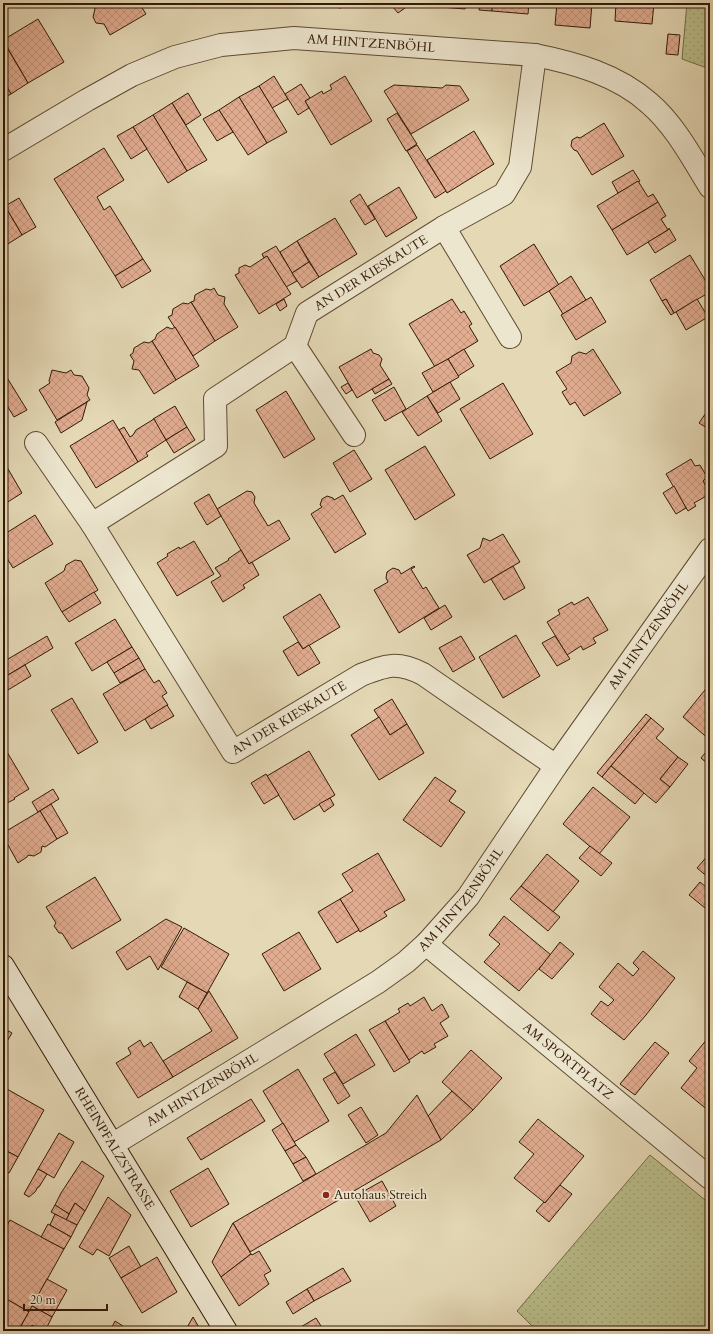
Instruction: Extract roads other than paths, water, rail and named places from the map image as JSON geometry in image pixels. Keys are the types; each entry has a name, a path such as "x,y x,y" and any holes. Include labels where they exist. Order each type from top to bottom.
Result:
{"street":[{"name":"AM HINTZENBÖHL","path":"3,150 132,75 175,57 221,45 294,38 535,55 561,60 597,72 620,83 650,103 680,139 710,187"},
{"name":"AN DER KIESKAUTE","path":"295,346 307,313 444,227 504,194 520,167 535,55"},
{"path":"444,227 510,337"},
{"path":"92,524 216,446 215,399 295,346 354,435"},
{"name":"AN DER KIESKAUTE","path":"36,443 92,524 234,752 361,675 378,668 401,666 409,667 428,678 556,766"},
{"name":"AM HINTZENBÖHL","path":"112,1145 378,982 406,962 426,944 468,897 556,766 710,549"},
{"name":"AM SPORTPLATZ","path":"426,944 710,1178"},
{"name":"RHEINPFALZSTRASSE","path":"3,966 226,1331"}],"place":[{"name":"Autohaus Streich","path":"326,1195"}]}
